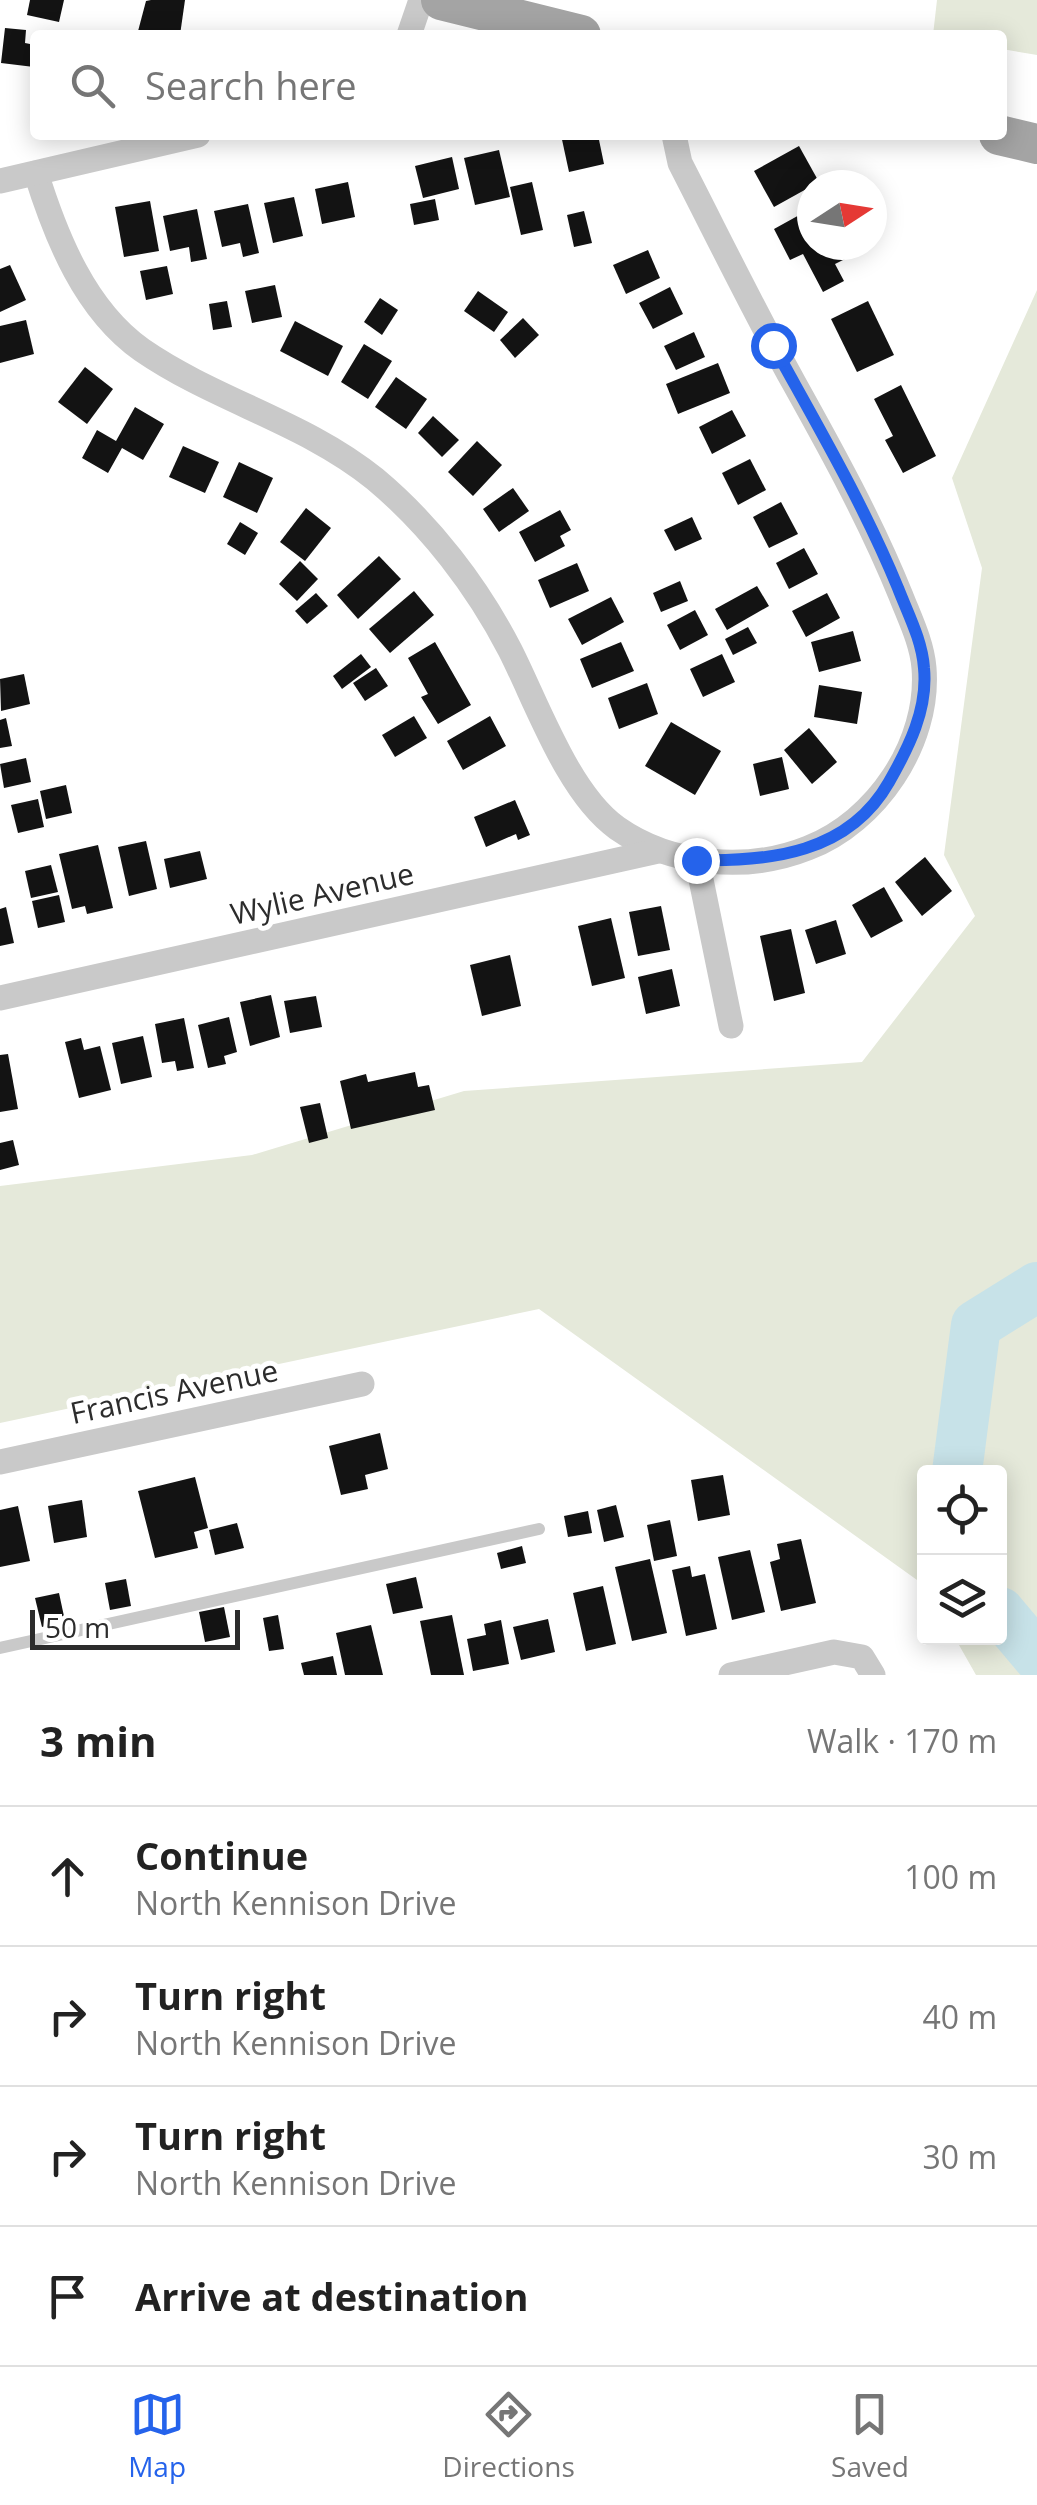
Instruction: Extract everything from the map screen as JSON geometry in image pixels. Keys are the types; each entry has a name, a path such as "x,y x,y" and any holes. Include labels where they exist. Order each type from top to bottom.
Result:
{"main road":[{"path":"442,0 562,30"},
{"path":"1007,137 1037,144"}],"street":[{"path":"411,30 421,0"},
{"path":"0,181 177,140"},
{"path":"36,173 68,260 139,348 322,444 375,479 436,539 507,644 570,770 615,827 658,851 696,860 786,857 834,838 882,795 907,751 922,709 924,668 918,638 872,526 689,180 676,140"},
{"name":"Wylie Avenue","path":"0,998 658,851"},
{"path":"696,860 732,1026"},
{"name":"Francis Avenue","path":"0,1462 362,1384"},
{"path":"732,1675 834,1652 868,1666"}],"lane":[{"path":"0,1648 540,1529"}],"shaded area":[{"path":"937,0 1037,0 1037,55 1007,50 1007,30 934,30"},
{"path":"1037,290 1037,1675 976,1675 959,1645 1007,1645 1007,1465 917,1465 917,1580 539,1309 0,1423 0,1186 252,1155 464,1091 862,1062 975,916 944,855 982,568 952,478"}],"building":[{"path":"30,0 64,0 59,22 27,15"},
{"path":"185,0 181,30 138,30 146,1"},
{"path":"5,28 26,30 30,67 1,63"},
{"path":"562,140 599,140 604,164 569,172"},
{"path":"799,146 812,170 797,170 797,194 774,207 754,171"},
{"path":"499,150 510,197 475,205 464,158"},
{"path":"452,157 459,189 423,198 415,166"},
{"path":"348,182 355,217 322,224 315,189"},
{"path":"532,182 543,230 521,235 510,187"},
{"path":"294,197 303,236 273,243 264,203"},
{"path":"435,199 439,220 414,225 410,204"},
{"path":"150,201 159,251 124,257 115,207"},
{"path":"248,204 259,253 243,257 240,243 222,247 214,211"},
{"path":"197,209 207,259 191,262 189,247 170,251 163,216"},
{"path":"584,211 592,243 574,247 567,215"},
{"path":"797,216 797,257 790,260 774,229"},
{"path":"648,250 660,278 626,294 613,265"},
{"path":"806,260 843,260 835,264 844,281 823,292"},
{"path":"10,265 26,300 0,312 0,269"},
{"path":"167,266 173,294 146,300 140,271"},
{"path":"275,285 282,317 252,323 245,291"},
{"path":"670,287 683,314 653,329 639,303"},
{"path":"478,291 508,312 494,332 464,311"},
{"path":"380,298 398,310 382,335 364,322"},
{"path":"227,301 232,327 213,330 209,304"},
{"path":"868,301 894,355 857,372 831,319"},
{"path":"523,318 539,335 515,358 500,340"},
{"path":"26,320 34,354 0,363 0,326"},
{"path":"295,321 343,346 328,376 280,351"},
{"path":"694,332 705,357 676,370 664,346"},
{"path":"364,344 392,361 368,399 341,382"},
{"path":"718,363 730,393 678,414 666,384"},
{"path":"85,367 113,389 87,424 58,402"},
{"path":"396,377 427,399 406,429 375,407"},
{"path":"901,385 936,456 903,473 885,440 893,436 874,399"},
{"path":"135,407 164,424 143,460 122,448 108,473 82,458 97,430 116,441"},
{"path":"732,410 746,436 712,454 699,427"},
{"path":"433,416 459,440 442,457 418,433"},
{"path":"477,441 502,465 473,496 448,472"},
{"path":"183,446 219,462 205,493 169,477"},
{"path":"750,459 766,490 738,505 722,473"},
{"path":"239,462 273,478 257,513 223,497"},
{"path":"513,488 529,511 499,532 483,509"},
{"path":"781,502 798,534 769,548 753,517"},
{"path":"306,508 331,528 305,561 280,542"},
{"path":"560,510 571,530 560,536 565,546 535,562 519,532"},
{"path":"692,517 702,539 675,551 664,530"},
{"path":"240,522 258,533 245,555 227,544"},
{"path":"804,548 818,574 789,589 776,563"},
{"path":"379,556 401,579 358,619 337,595"},
{"path":"300,561 318,579 297,601 279,584"},
{"path":"577,563 589,591 550,608 538,580"},
{"path":"680,581 688,601 661,612 653,593"},
{"path":"757,586 769,606 727,630 715,609"},
{"path":"414,591 434,615 390,653 369,629"},
{"path":"316,593 328,606 307,624 295,611"},
{"path":"827,593 840,618 806,637 792,611"},
{"path":"611,597 624,622 582,645 568,619"},
{"path":"695,610 708,635 680,650 667,625"},
{"path":"748,627 757,643 733,655 725,639"},
{"path":"853,631 861,661 819,672 811,642"},
{"path":"435,642 471,705 438,724 421,697 428,694 408,658"},
{"path":"621,642 634,671 592,688 580,659"},
{"path":"361,654 371,667 342,689 333,676"},
{"path":"722,654 735,682 703,697 690,669"},
{"path":"376,668 388,686 365,701 353,683"},
{"path":"24,674 30,704 1,711 0,679"},
{"path":"647,683 658,714 619,729 608,698"},
{"path":"819,685 862,692 857,724 814,717"},
{"path":"414,716 427,738 395,757 382,735"},
{"path":"490,716 506,746 463,770 447,741"},
{"path":"6,718 12,746 0,748 0,720"},
{"path":"671,722 721,751 695,795 645,766"},
{"path":"809,728 837,762 812,784 784,750"},
{"path":"782,757 789,789 760,796 753,764"},
{"path":"26,758 31,782 4,788 0,764"},
{"path":"66,785 72,813 46,819 40,791"},
{"path":"38,799 44,827 18,833 11,805"},
{"path":"515,800 530,835 518,840 516,834 486,847 474,817"},
{"path":"146,841 157,889 129,896 118,847"},
{"path":"98,845 113,908 87,914 85,906 72,909 59,854"},
{"path":"200,851 207,879 170,888 164,859"},
{"path":"925,857 952,891 922,916 895,882"},
{"path":"51,865 58,892 31,898 25,871"},
{"path":"884,887 903,921 871,938 852,905"},
{"path":"59,895 65,922 38,928 32,901"},
{"path":"661,906 670,950 638,956 629,912"},
{"path":"6,907 14,943 0,946 0,909"},
{"path":"611,918 625,978 592,986 578,926"},
{"path":"836,920 846,954 816,964 805,930"},
{"path":"791,929 805,993 774,1001 760,936"},
{"path":"510,955 521,1006 482,1016 470,965"},
{"path":"672,969 680,1006 646,1014 638,977"},
{"path":"271,995 280,1037 250,1046 240,1002"},
{"path":"316,996 322,1027 290,1033 284,1001"},
{"path":"229,1017 237,1052 224,1056 226,1064 208,1068 198,1025"},
{"path":"184,1018 194,1068 177,1071 175,1061 162,1063 155,1024"},
{"path":"143,1036 152,1077 121,1084 112,1043"},
{"path":"81,1038 84,1050 100,1046 111,1090 79,1098 65,1042"},
{"path":"8,1054 18,1109 0,1112 0,1055"},
{"path":"415,1072 418,1087 429,1085 435,1110 351,1129 340,1081 366,1074 368,1082"},
{"path":"320,1103 328,1138 309,1143 300,1107"},
{"path":"13,1140 19,1165 0,1170 0,1143"},
{"path":"380,1433 388,1469 365,1475 368,1489 341,1495 329,1446"},
{"path":"723,1475 730,1515 698,1521 691,1480"},
{"path":"195,1477 208,1528 194,1532 198,1548 155,1558 138,1491"},
{"path":"82,1500 87,1537 54,1543 48,1506"},
{"path":"616,1505 624,1537 604,1542 597,1510"},
{"path":"18,1506 30,1561 0,1567 0,1510"},
{"path":"588,1511 592,1533 568,1537 564,1516"},
{"path":"670,1520 677,1556 654,1561 647,1525"},
{"path":"237,1523 244,1548 215,1555 209,1530"},
{"path":"801,1539 816,1603 781,1611 770,1562 780,1559 777,1544"},
{"path":"522,1546 526,1563 501,1569 497,1553"},
{"path":"750,1550 765,1612 732,1620 718,1557"},
{"path":"650,1559 667,1633 632,1641 615,1567"},
{"path":"690,1566 692,1577 705,1574 717,1629 686,1636 672,1570"},
{"path":"416,1577 423,1608 393,1614 386,1584"},
{"path":"126,1579 131,1606 110,1610 105,1583"},
{"path":"603,1586 616,1644 586,1651 573,1593"},
{"path":"59,1593 65,1621 42,1627 35,1598"},
{"path":"224,1607 230,1637 205,1642 199,1612"},
{"path":"278,1615 284,1649 269,1651 263,1618"},
{"path":"452,1615 464,1675 431,1675 420,1621"},
{"path":"548,1619 555,1652 521,1660 513,1627"},
{"path":"501,1620 509,1664 473,1671 467,1639 486,1635 484,1624"},
{"path":"371,1625 383,1675 345,1675 336,1633"},
{"path":"333,1656 337,1675 304,1675 301,1663"}],"waterway":[{"path":"958,1465 976,1325 1037,1287"},
{"path":"1007,1620 1037,1656"}],"route":[{"path":"696,860 786,857 834,838 882,795 907,751 922,709 924,668 918,638 872,526 773,345"}]}
